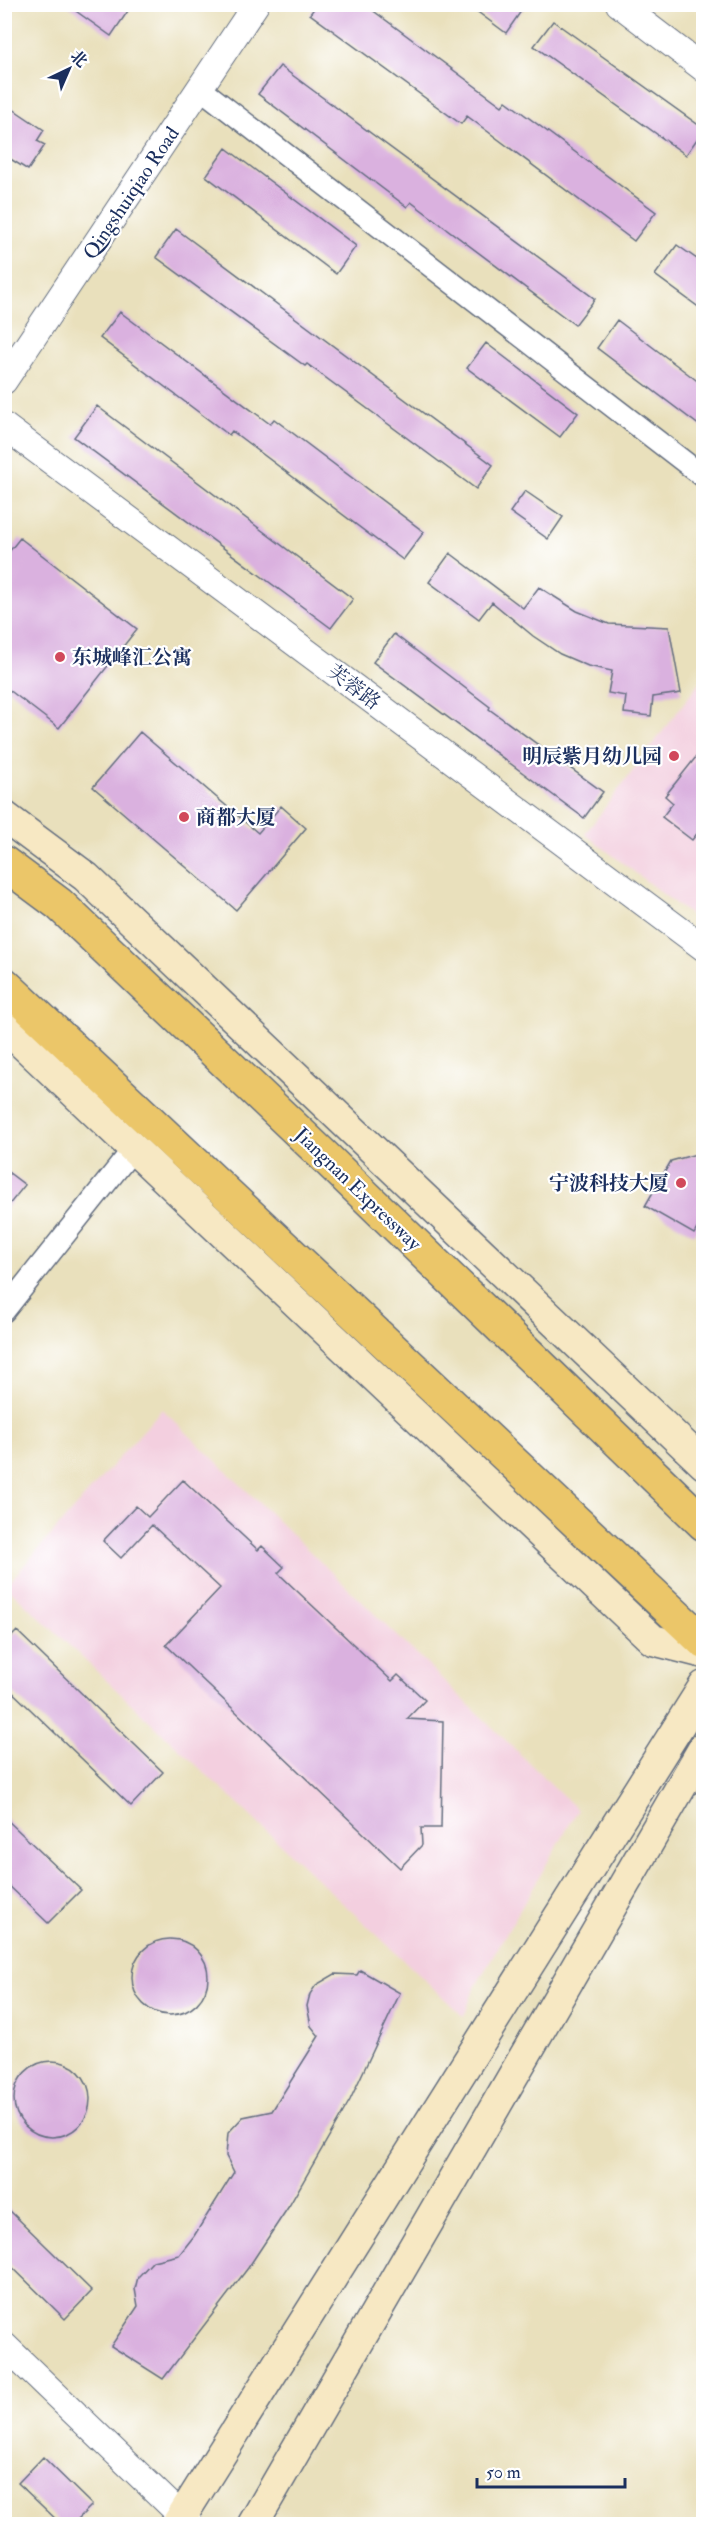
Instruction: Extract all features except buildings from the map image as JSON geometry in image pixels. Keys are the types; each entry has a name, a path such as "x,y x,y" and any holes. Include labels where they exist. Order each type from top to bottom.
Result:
{"main road":[{"path":"4,816 86,877 704,1464"},
{"name":"Jiangnan Expressway","path":"4,863 59,904 704,1524"},
{"path":"4,984 704,1642"},
{"path":"4,1026 653,1640 704,1653"},
{"path":"183,2522 704,1686"},
{"path":"254,2524 704,1747"}],"street":[{"name":"Qingshuiqiao Road","path":"4,381 256,4"},
{"path":"619,4 704,69"},
{"path":"201,89 704,477"},
{"name":"芙蓉路","path":"4,426 704,948"},
{"path":"4,1311 134,1148"},
{"path":"4,2345 183,2522"}],"shaded area":[{"name":"明辰紫月幼儿园","path":"703,678 703,925 585,834"},
{"path":"162,1409 578,1810 474,1989 464,2017 6,1586"}],"place":[{"name":"东城峰汇公寓","path":"60,657"},
{"name":"明辰紫月幼儿园","path":"674,756"},
{"name":"商都大厦","path":"184,817"},
{"name":"宁波科技大厦","path":"681,1183"}]}
